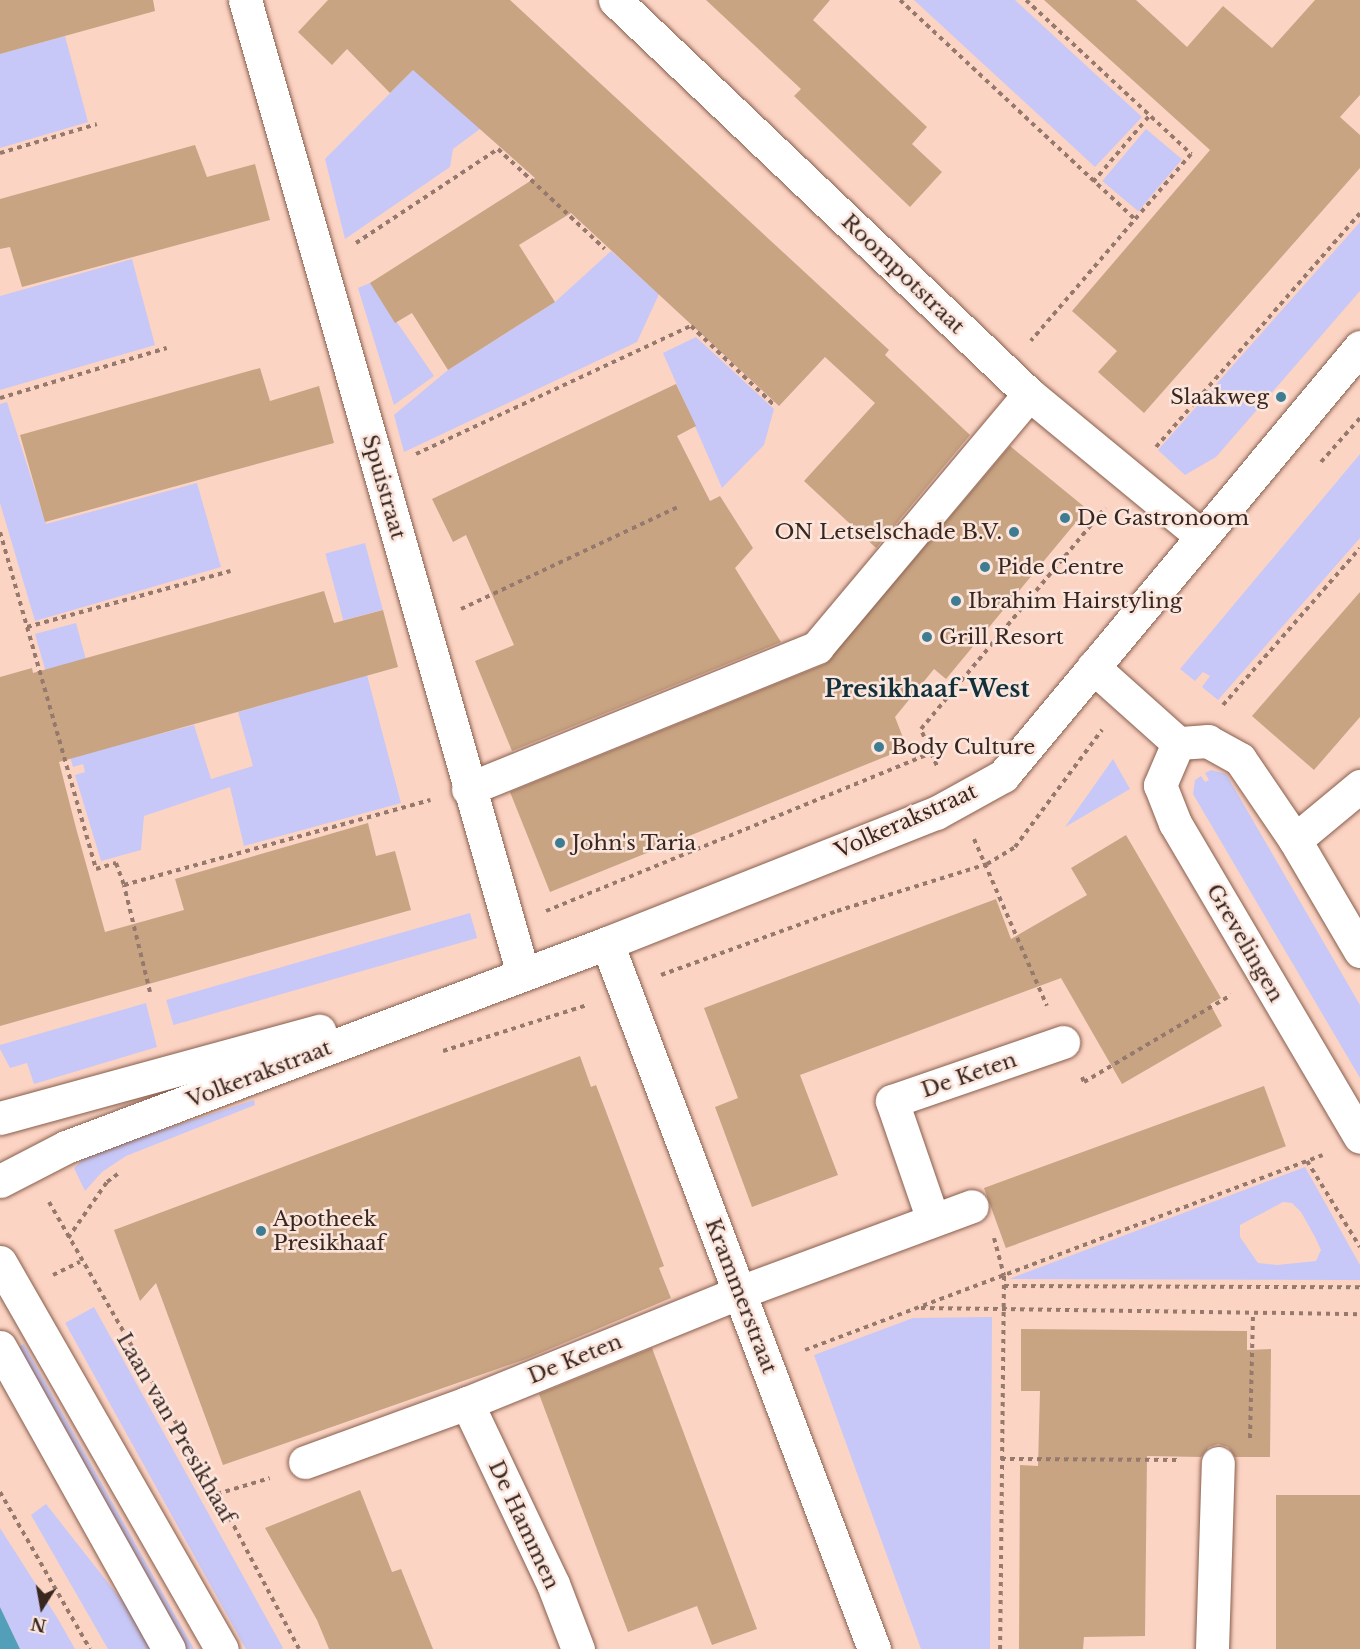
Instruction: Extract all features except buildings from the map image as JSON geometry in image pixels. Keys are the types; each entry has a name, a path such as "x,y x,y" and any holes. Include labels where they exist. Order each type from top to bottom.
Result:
{"street":[{"name":"Spuistraat","path":"245,0 380,471 468,789 523,974"},
{"name":"Roompotstraat","path":"615,0 1029,394 1201,536"},
{"name":"Volkerakstraat","path":"0,1181 66,1147 608,943 936,813 1003,776 1360,347"},
{"path":"468,789 817,647 1029,394"},
{"path":"1093,667 1186,741 1208,741 1240,759 1295,840 1360,951"},
{"name":"Grevelingen","path":"1186,741 1160,785 1175,823 1360,1137"},
{"path":"1295,840 1360,786"},
{"name":"Krammerstraat","path":"608,943 874,1649"},
{"name":"Volkerakstraat","path":"0,1118 523,974"},
{"name":"De Keten","path":"933,1220 892,1101 1063,1042"},
{"name":"De Keten","path":"306,1462 467,1403 740,1292 972,1206"},
{"path":"0,1262 222,1649"},
{"path":"0,1347 169,1649"},
{"name":"De Hammen","path":"467,1403 553,1584 578,1649"},
{"path":"1212,1649 1218,1463"}],"path":[{"path":"900,0 1093,182 1136,219"},
{"path":"1005,371 1191,154 1026,0"},
{"path":"1093,182 1150,115"},
{"path":"0,153 97,124"},
{"path":"322,266 498,149 605,249"},
{"path":"380,471 691,327 775,405"},
{"path":"0,398 167,348"},
{"path":"423,627 681,506"},
{"path":"0,532 96,869 116,863 124,885 150,992"},
{"path":"1186,741 1360,548"},
{"path":"27,627 230,571"},
{"path":"124,885 468,789"},
{"path":"987,864 1063,1042 1084,1082 1221,1004 1261,970"},
{"path":"767,1364 1328,1153"},
{"path":"1307,1161 1360,1247"},
{"path":"972,1206 991,1228 1004,1276 999,1649"},
{"name":"Laan van Presikhaaf","path":"51,1208 80,1262 217,1494 299,1649"},
{"path":"45,1280 80,1262"},
{"path":"1004,1286 1360,1287"},
{"path":"918,1308 1360,1314"},
{"path":"1001,1460 1250,1464 1253,1312"},
{"path":"217,1494 268,1479 306,1462"},
{"path":"0,1492 90,1649"}],"shaded area":[{"path":"914,0 1015,0 1142,117 1095,167"},
{"path":"65,36 88,122 0,148 0,54"},
{"path":"417,66 480,129 453,149 450,167 345,239 325,159"},
{"path":"1146,129 1182,159 1138,211 1102,181"},
{"path":"1360,222 1360,291 1216,457 1185,475 1158,450"},
{"path":"611,251 659,294 637,342 404,452 394,415 448,370 555,302"},
{"path":"132,259 155,345 0,390 0,296"},
{"path":"370,283 434,376 394,405 358,288"},
{"path":"696,337 774,409 764,445 722,488 663,353"},
{"path":"7,402 46,524 197,483 221,567 35,621 0,503 0,404"},
{"path":"1360,454 1360,538 1218,700 1202,687 1210,676 1203,672 1195,681 1180,669"},
{"path":"365,543 383,610 343,620 325,554"},
{"path":"76,623 110,747 194,725 211,779 253,766 238,712 367,675 401,803 244,846 230,787 144,816 141,850 101,861 75,775 85,772 83,764 73,767 35,634"},
{"path":"1113,759 1130,789 1065,827"},
{"path":"1211,770 1226,774 1360,1005 1360,1078 1193,794 1195,780 1201,776 1205,782 1209,780 1205,773"},
{"path":"470,913 477,938 173,1025 166,1000"},
{"path":"146,1003 157,1047 34,1084 27,1063 10,1068 0,1049 0,1045"},
{"path":"254,1100 255,1105 126,1156 102,1172 85,1191 74,1168 89,1154"},
{"path":"1305,1167 1360,1265 1360,1280 1009,1279","holes":["1283,1202 1292,1203 1301,1212 1321,1250 1316,1261 1277,1265 1258,1263 1240,1237 1240,1225"]},
{"path":"94,1307 283,1648 246,1649 65,1323"},
{"path":"992,1317 990,1649 921,1649 814,1355 913,1318"},
{"path":"24,1344 194,1649 180,1649 14,1349"},
{"path":"46,1504 131,1612 152,1649 108,1649 31,1515"},
{"path":"0,1528 75,1649 20,1649 0,1607"},
{"path":"0,1607 20,1649 0,1649"}],"place":[{"name":"Slaakweg","path":"1281,397"},
{"name":"De Gastronoom","path":"1065,518"},
{"name":"ON Letselschade B.V.","path":"1014,532"},
{"name":"Pide Centre","path":"985,567"},
{"name":"Ibrahim Hairstyling","path":"956,601"},
{"name":"Grill Resort","path":"927,637"},
{"name":"Body Culture","path":"879,747"},
{"name":"John's Taria","path":"560,843"},
{"name":"Apotheek Presikhaaf","path":"261,1231"}],"district":[{"name":"Presikhaaf-West","path":"927,689"}]}
